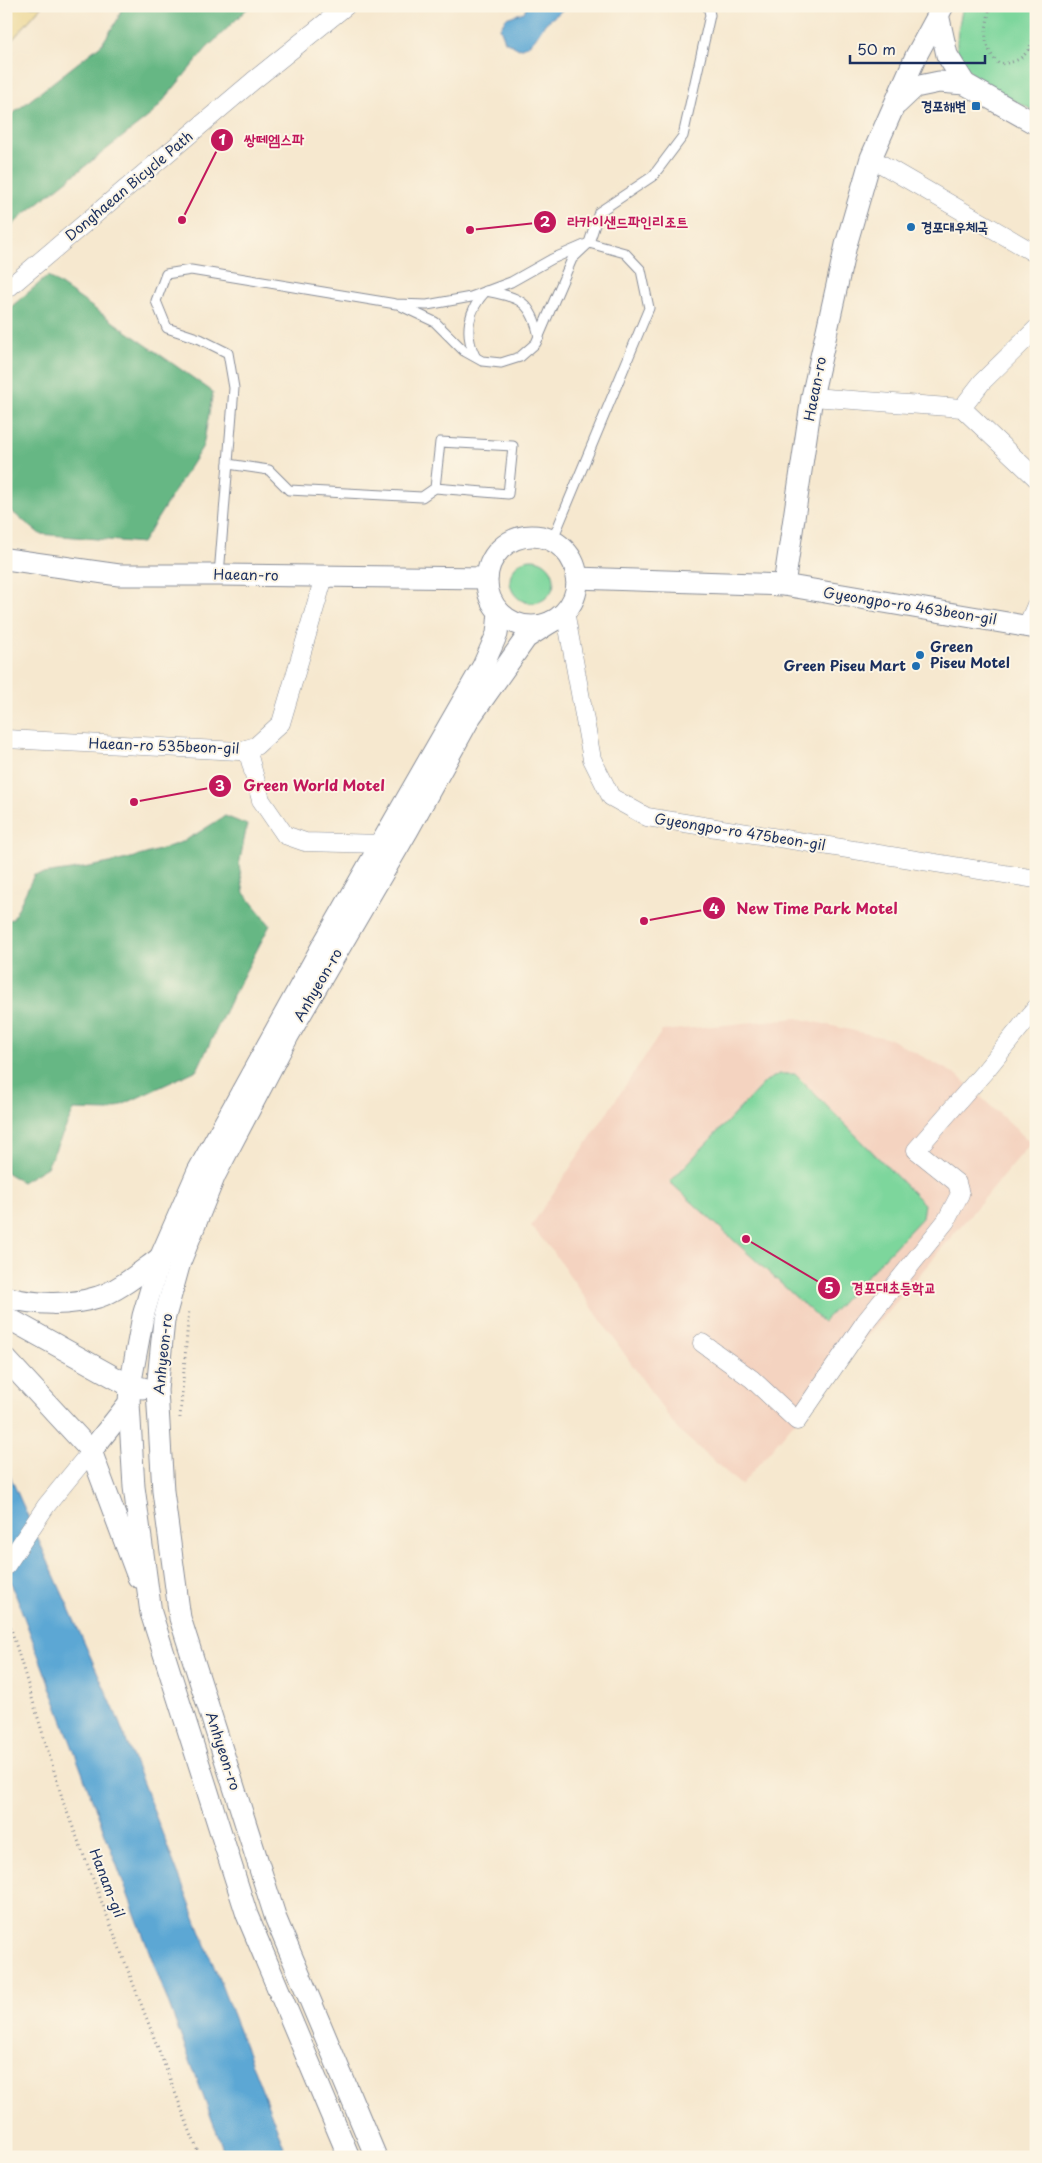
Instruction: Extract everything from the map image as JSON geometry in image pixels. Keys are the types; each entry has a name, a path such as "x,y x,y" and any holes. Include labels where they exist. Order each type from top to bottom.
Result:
{"street":[{"name":"Donghaean Bicycle Path","path":"6,290 253,81 346,6"},
{"path":"940,10 948,55 965,84"},
{"name":"Haean-ro","path":"784,585 812,397 846,245 871,158 916,56 940,10"},
{"path":"893,107 915,87 939,82 965,84 1036,124"},
{"path":"871,158 1036,254"},
{"path":"962,408 982,382 1036,329"},
{"path":"812,397 962,408 1036,478"},
{"path":"524,537 538,537 552,541 564,550 573,563 576,578 576,590 558,616 538,626 523,626 499,612 492,602 487,578 491,563 498,551 510,542 524,537"},
{"name":"Haean-ro","path":"6,559 118,576 219,575 487,578"},
{"name":"Haean-ro 535beon-gil","path":"6,739 239,751 256,746 281,723 324,577"},
{"path":"576,578 784,585"},
{"name":"Gyeongpo-ro 463beon-gil","path":"784,585 1031,627"},
{"path":"1031,627 1036,606"},
{"name":"Anhyeon-ro","path":"348,2157 247,1914 153,1620 134,1487 129,1394 144,1316 160,1258 198,1171 281,1018 482,666 497,634 499,612"},
{"name":"Gyeongpo-ro 475beon-gil","path":"558,616 592,759 611,797 647,817 1036,879"},
{"name":"Anhyeon-ro","path":"376,2157 276,1919 180,1618 163,1491 157,1390 164,1320 180,1262 215,1174 288,1036 408,830 471,716 526,638 558,616"},
{"path":"247,749 261,800 285,835 305,842 382,844"},
{"path":"702,1343 752,1379 797,1421 865,1322 946,1221 960,1194 957,1183 916,1150 986,1070 1036,1008"},
{"path":"6,1297 16,1300 57,1304 99,1297 132,1278 160,1258"},
{"path":"6,1317 129,1394 157,1390"},
{"path":"6,1359 91,1451 153,1620"},
{"path":"6,1566 46,1506 91,1451 129,1394"}],"lane":[{"path":"396,304 435,322 464,351 482,360 501,363 520,357 536,343 572,259 589,243 599,212 653,176 683,136 710,15 708,6"},
{"path":"219,575 234,388 228,353 200,339 167,328 156,301 166,274 191,270 396,304 427,305 470,297 511,282 552,259 589,243 625,254 641,270 648,308 552,541"},
{"path":"486,291 507,295 524,304 535,318 539,337"},
{"path":"476,357 470,345 468,331 471,316 478,300 486,291"},
{"path":"228,464 269,470 290,490 422,497 435,488 508,494 513,446 440,442 435,488"}],"path":[{"path":"990,6 985,39 990,54 999,64 1021,59 1030,49 1036,30"},
{"path":"1030,49 1036,55"},
{"path":"180,1421 190,1300"},
{"name":"Hanam-gil","path":"6,1612 64,1804 200,2157"}],"shaded area":[{"path":"797,1018 890,1039 957,1075 1031,1143 741,1485 677,1429 554,1253 531,1226 662,1031"}],"green space":[{"path":"122,6 250,6 206,49 153,113 24,214 6,232 6,119 102,44 118,19"},
{"path":"963,6 1036,6 1036,112 984,83 966,68 960,60 957,41"},
{"path":"48,276 213,392 203,446 142,543 40,534 6,507 6,311"},
{"path":"532,559 544,563 550,569 554,581 550,593 544,599 532,603 520,599 514,593 510,581 514,569 520,563"},
{"path":"225,816 247,825 239,865 244,893 270,925 231,999 197,1070 109,1111 74,1110 47,1167 22,1182 6,1172 6,920 13,919 34,875 107,864 143,855 179,843"},
{"path":"780,1074 795,1074 924,1204 922,1218 823,1322 670,1182 766,1081"}],"sand":[{"path":"6,6 42,6 6,47"}],"water":[{"path":"527,6 565,6 547,22 530,44 519,49 505,41 500,28 506,18 524,12"},
{"path":"6,1467 116,1714 288,2157 226,2157 6,1569"}],"place":[{"name":"경포해변","path":"976,106"},
{"name":"쌍떼엠스파","path":"182,220"},
{"name":"경포대우체국","path":"911,227"},
{"name":"라카이샌드파인리조트","path":"470,230"},
{"name":"Green Piseu Motel","path":"920,655"},
{"name":"Green Piseu Mart","path":"916,666"},
{"name":"Green World Motel","path":"134,802"},
{"name":"New Time Park Motel","path":"644,921"},
{"name":"경포대초등학교","path":"746,1239"}]}
